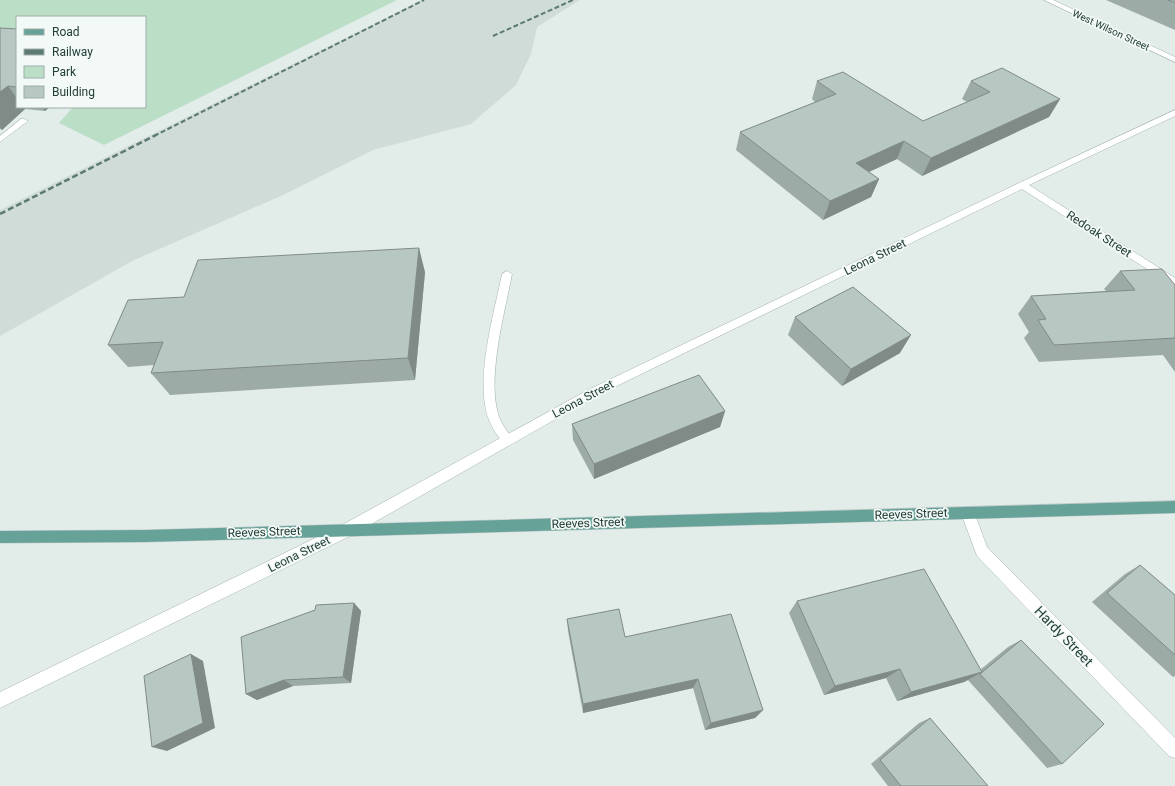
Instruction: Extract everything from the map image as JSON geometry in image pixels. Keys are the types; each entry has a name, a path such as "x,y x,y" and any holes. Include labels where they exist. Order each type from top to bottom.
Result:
{"main road":[{"name":"Reeves Street","path":"0,537 146,536 1175,507"}],"street":[{"name":"West Wilson Street","path":"1047,0 1175,60"},
{"name":"Leona Street","path":"0,700 347,530 592,393 1022,185 1175,113"},
{"name":"Redoak Street","path":"1022,185 1175,283"},
{"name":"Hardy Street","path":"968,513 982,551 1175,750"}],"lane":[{"path":"0,140 24,121"},
{"path":"507,274 490,369 490,397 494,420 507,440"}],"shaded area":[{"path":"422,0 580,0 537,27 531,54 516,85 471,124 373,150 283,195 132,261 0,336 0,210"}],"green space":[{"path":"0,0 397,0 104,145 59,123 72,108 146,108 146,16 16,16 16,44 0,42"}],"building":[{"path":"1168,0 1175,0 1175,3"},
{"path":"0,28 16,29 16,87 8,86 0,92"},
{"path":"1002,68 1060,99 931,158 904,141 856,163 879,179 830,201 740,132 836,94 817,81 843,72 923,121 990,92 971,81"},
{"path":"419,248 408,358 151,373 163,342 108,345 128,300 184,297 198,260"},
{"path":"1162,269 1175,285 1175,338 1054,345 1038,320 1046,319 1031,296 1135,290 1120,271"},
{"path":"853,287 911,335 851,369 795,317"},
{"path":"699,375 725,411 594,464 572,424"},
{"path":"1140,565 1175,595 1175,655 1107,593"},
{"path":"924,569 982,672 911,692 900,669 835,686 797,601"},
{"path":"354,603 343,677 284,680 246,694 241,637 315,610 316,605"},
{"path":"619,609 625,637 731,614 763,710 711,723 698,679 583,704 567,619"},
{"path":"1021,640 1104,724 1062,764 980,674"},
{"path":"191,654 203,723 152,747 144,676"},
{"path":"930,718 988,786 901,786 880,760"}],"railway":[{"path":"154,136 424,0"},
{"path":"493,36 573,0"},
{"path":"0,214 156,135"}]}
